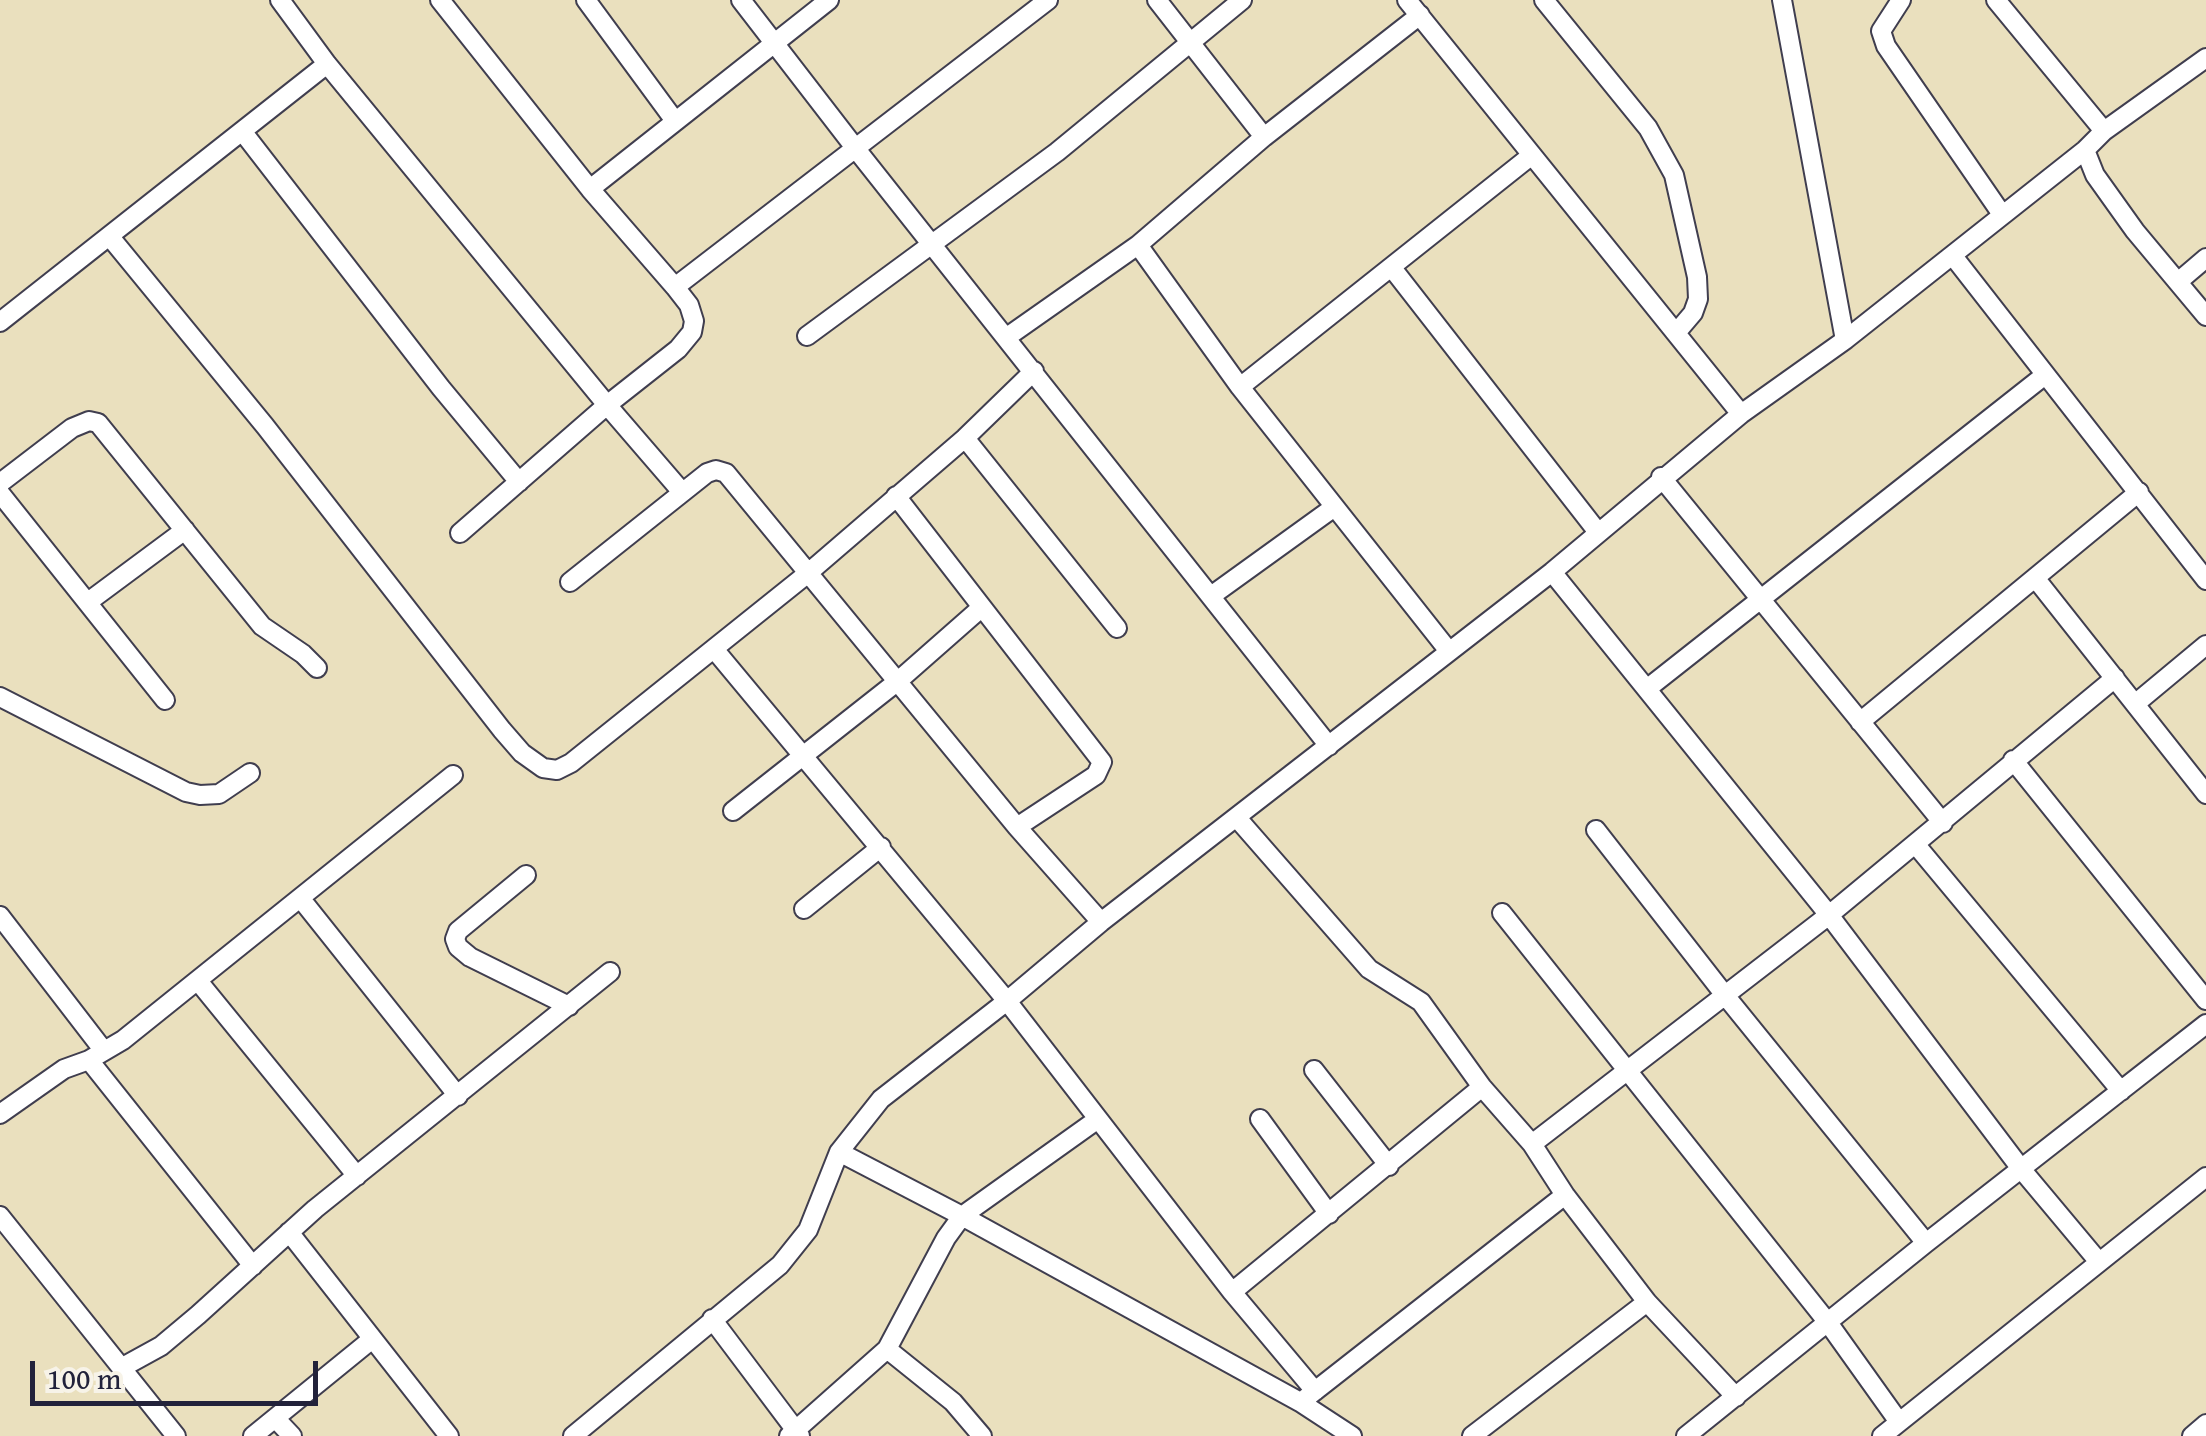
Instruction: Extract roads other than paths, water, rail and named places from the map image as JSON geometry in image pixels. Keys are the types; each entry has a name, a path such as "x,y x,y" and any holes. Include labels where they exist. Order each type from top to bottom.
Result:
{"street":[{"path":"280,0 328,64 682,492"},
{"path":"440,0 590,189 676,288 689,305 694,322 692,332 678,349 607,405 460,533"},
{"path":"586,0 675,120"},
{"path":"742,0 1329,746"},
{"path":"590,189 829,0"},
{"path":"676,288 1048,0"},
{"path":"1158,0 1264,137"},
{"path":"807,336 1058,152 1242,0"},
{"path":"1544,0 1648,128 1674,175 1697,278 1698,299 1694,313 1676,333"},
{"path":"1782,0 1845,340"},
{"path":"1900,0 1881,30 1886,46 2001,214"},
{"path":"1996,0 2104,131"},
{"path":"1007,338 1138,246 1414,7 1740,414"},
{"path":"572,1436 780,1264 808,1230 839,1152 881,1099 1100,922 1552,572 1740,414 1845,340 2104,131 2206,58"},
{"path":"0,322 328,64"},
{"path":"242,131 519,482"},
{"path":"2085,150 2095,175 2134,231 2206,316"},
{"path":"1240,387 1532,155"},
{"path":"110,237 177,316 502,730 522,753 544,768 557,770 571,764 807,574 966,438 1034,372"},
{"path":"1138,246 1240,387 1448,650"},
{"path":"1953,256 2206,580"},
{"path":"2179,281 2206,258"},
{"path":"1392,268 1598,531"},
{"path":"1648,688 2045,375"},
{"path":"0,483 72,428 89,421 98,423 262,626 317,668"},
{"path":"966,438 1118,628"},
{"path":"570,582 707,473 726,473 1100,922"},
{"path":"1662,477 1943,823"},
{"path":"1860,722 2139,492"},
{"path":"0,493 166,700"},
{"path":"896,496 1102,762 1096,775 1018,827"},
{"path":"1211,596 1334,508"},
{"path":"88,602 185,530"},
{"path":"1552,572 1828,915 2022,1170 2099,1262"},
{"path":"2036,579 2206,794"},
{"path":"733,810 898,681 981,608"},
{"path":"2136,704 2206,645"},
{"path":"714,649 1007,1001 1232,1292 1308,1397 1351,1436"},
{"path":"1532,1144 1916,845 2115,678"},
{"path":"0,697 186,792 219,794 250,773"},
{"path":"2013,760 2206,1000"},
{"path":"0,1114 64,1069 123,1040 454,775"},
{"path":"1237,818 1368,969 1421,1002 1482,1087 1532,1144 1647,1302 1736,1397"},
{"path":"1596,830 1926,1242"},
{"path":"1916,845 2121,1091"},
{"path":"804,909 881,846"},
{"path":"526,875 458,931 458,947 470,957 569,1006"},
{"path":"301,898 458,1096"},
{"path":"1502,913 1828,1324 1899,1422"},
{"path":"0,916 97,1056 253,1266"},
{"path":"122,1368 161,1346 290,1232 610,972"},
{"path":"198,981 358,1176"},
{"path":"1686,1436 1926,1242 2206,1024"},
{"path":"1314,1070 1389,1166"},
{"path":"1232,1292 1482,1087"},
{"path":"712,1319 795,1434 887,1350 946,1238 962,1216 1098,1119"},
{"path":"1260,1119 1329,1214"},
{"path":"839,1152 1308,1397"},
{"path":"1882,1436 2206,1177"},
{"path":"1308,1397 1565,1194"},
{"path":"0,1216 176,1436"},
{"path":"290,1232 449,1436"},
{"path":"1472,1436 1647,1302"},
{"path":"253,1436 371,1340"},
{"path":"887,1350 953,1402 982,1436"},
{"path":"276,1418 292,1436"},
{"path":"2192,1436 2206,1424"}]}
